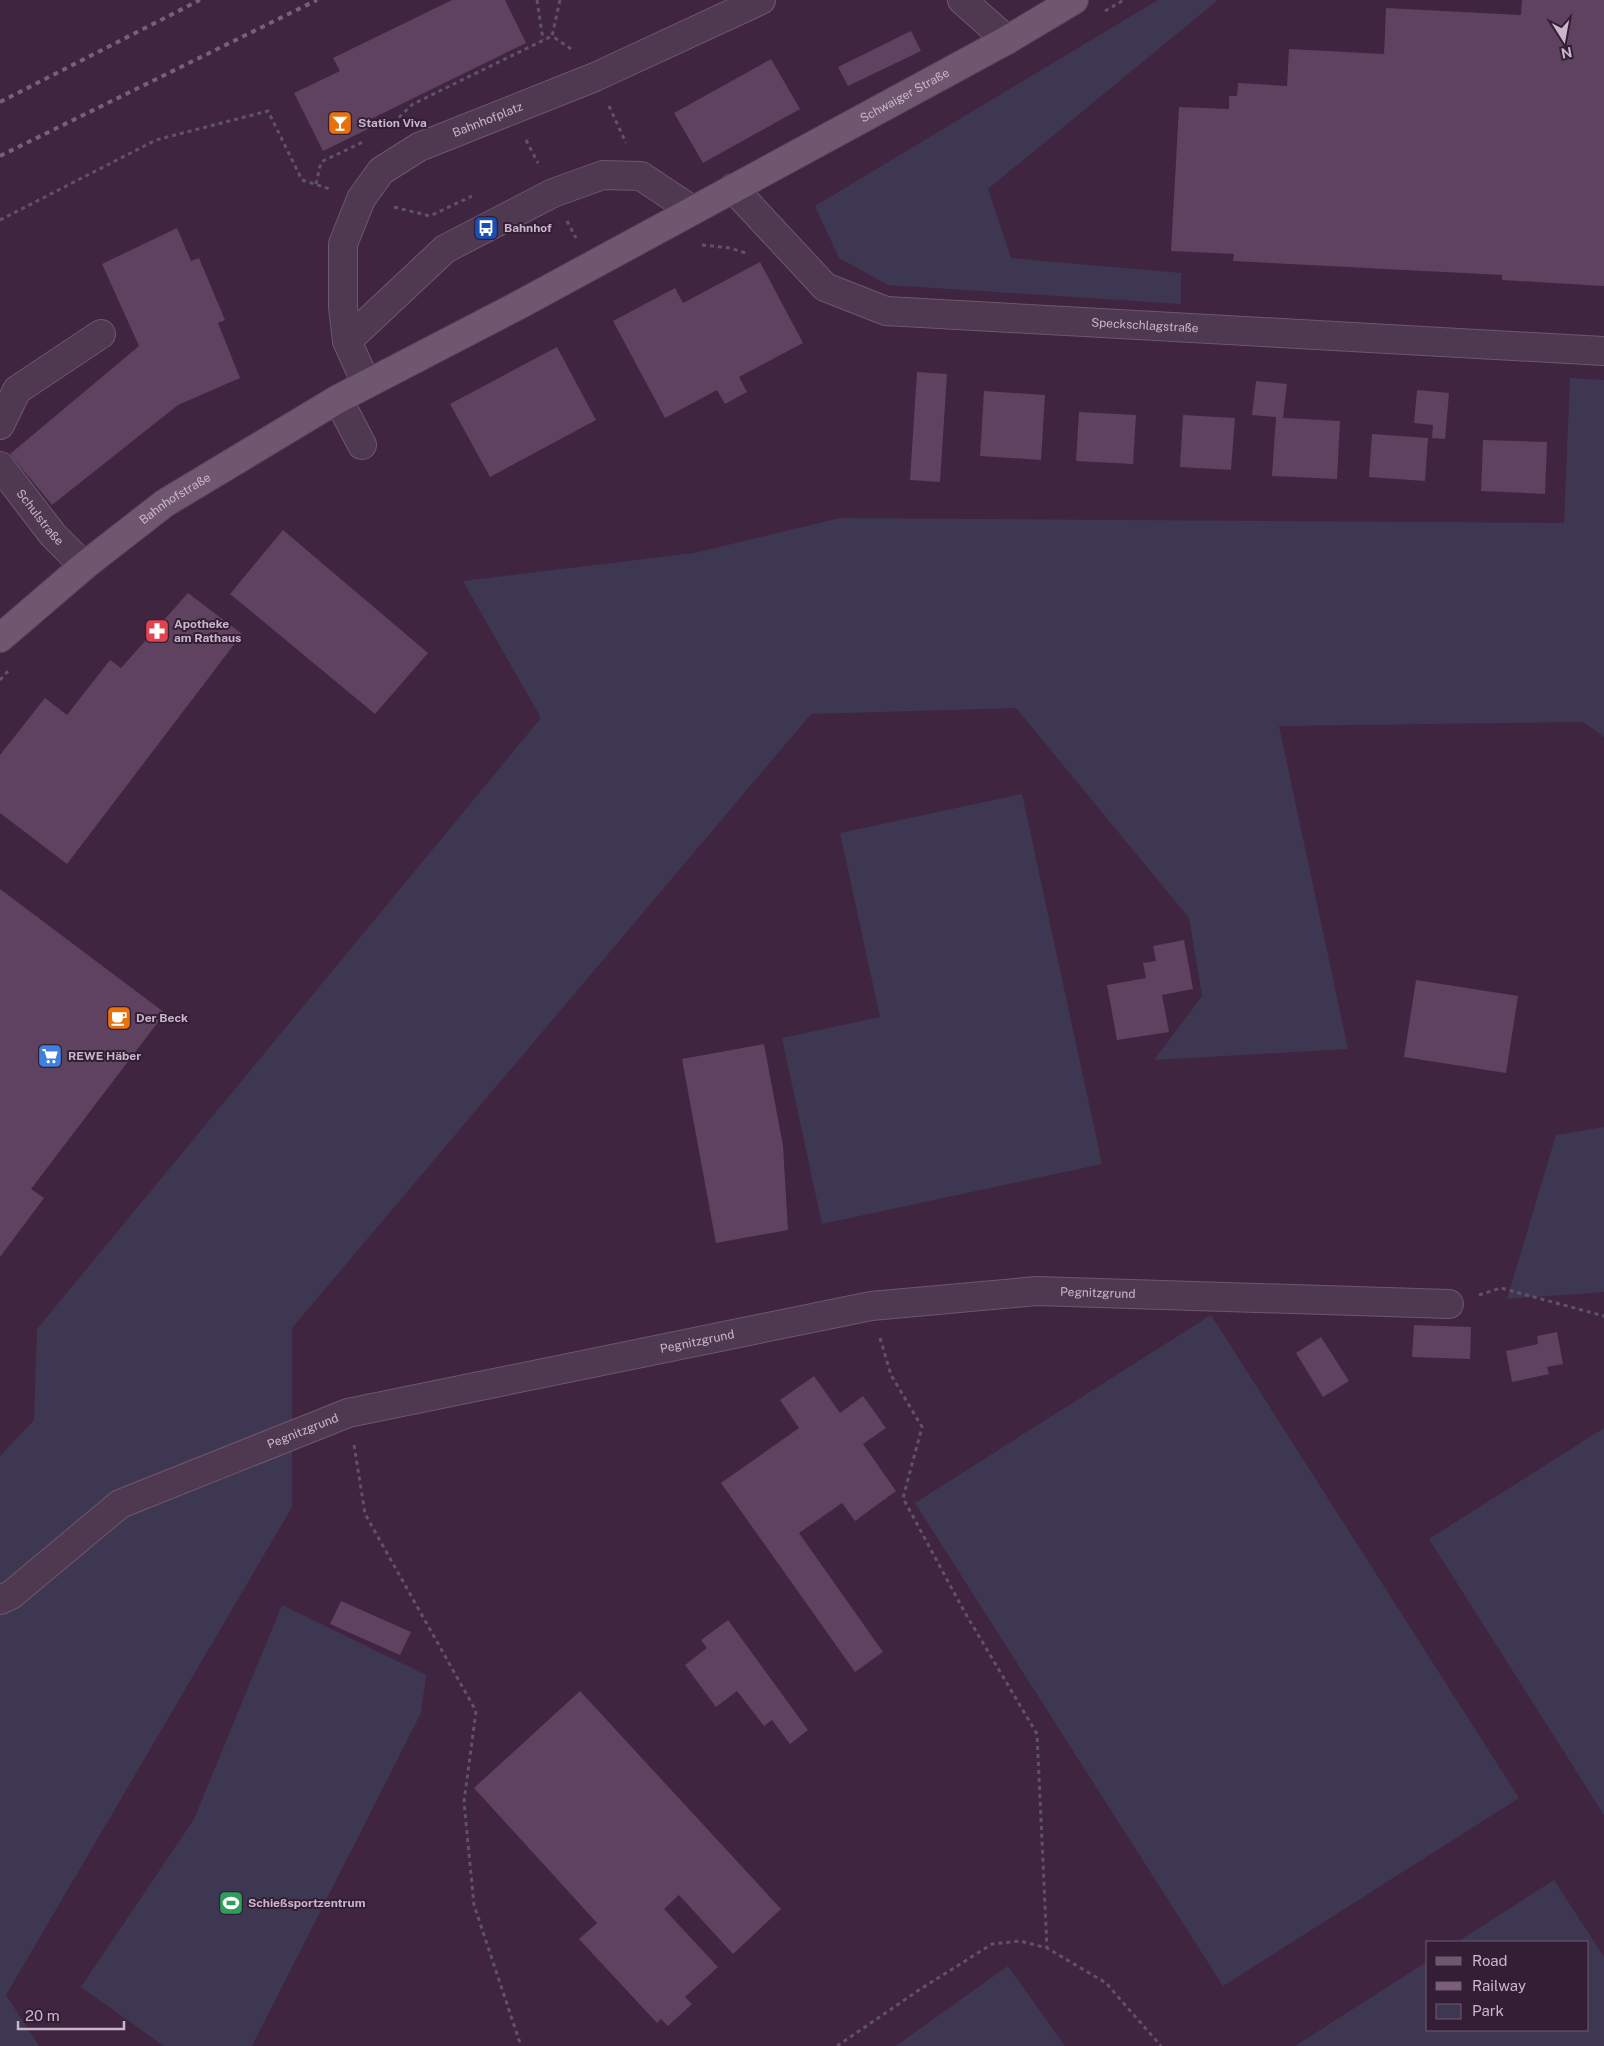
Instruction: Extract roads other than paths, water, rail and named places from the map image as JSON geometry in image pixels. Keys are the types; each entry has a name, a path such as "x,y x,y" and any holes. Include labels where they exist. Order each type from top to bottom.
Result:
{"main road":[{"name":"Schwaiger Straße","path":"733,188 1007,40 1074,0"},
{"path":"366,383 519,305 733,188"},
{"name":"Bahnhofstraße","path":"0,638 84,566 165,503 366,383"}],"street":[{"name":"Bahnhofplatz","path":"366,383 347,341 343,306 343,244 361,199 381,171 419,148 595,76 761,0"},
{"path":"962,0 1007,40"},
{"path":"347,341 446,249 553,193 603,176 642,176 692,210"},
{"name":"Speckschlagstraße","path":"733,188 825,287 886,311 1604,351"},
{"path":"0,425 17,390 101,334"},
{"path":"338,400 362,445"},
{"name":"Schulstraße","path":"0,466 53,535 84,566"},
{"name":"Pegnitzgrund","path":"0,1600 11,1595 120,1504 348,1413 871,1306 1037,1291 1449,1304"}],"railway":[{"path":"0,102 200,0"},
{"path":"0,156 317,0"}],"place":[{"name":"Station Viva","path":"340,123"},
{"name":"Bahnhof","path":"486,228"},
{"name":"Apotheke am Rathaus","path":"157,631"},
{"name":"Der Beck","path":"119,1018"},
{"name":"REWE Häber","path":"50,1056"},
{"name":"Schießsportzentrum","path":"231,1903"}]}
